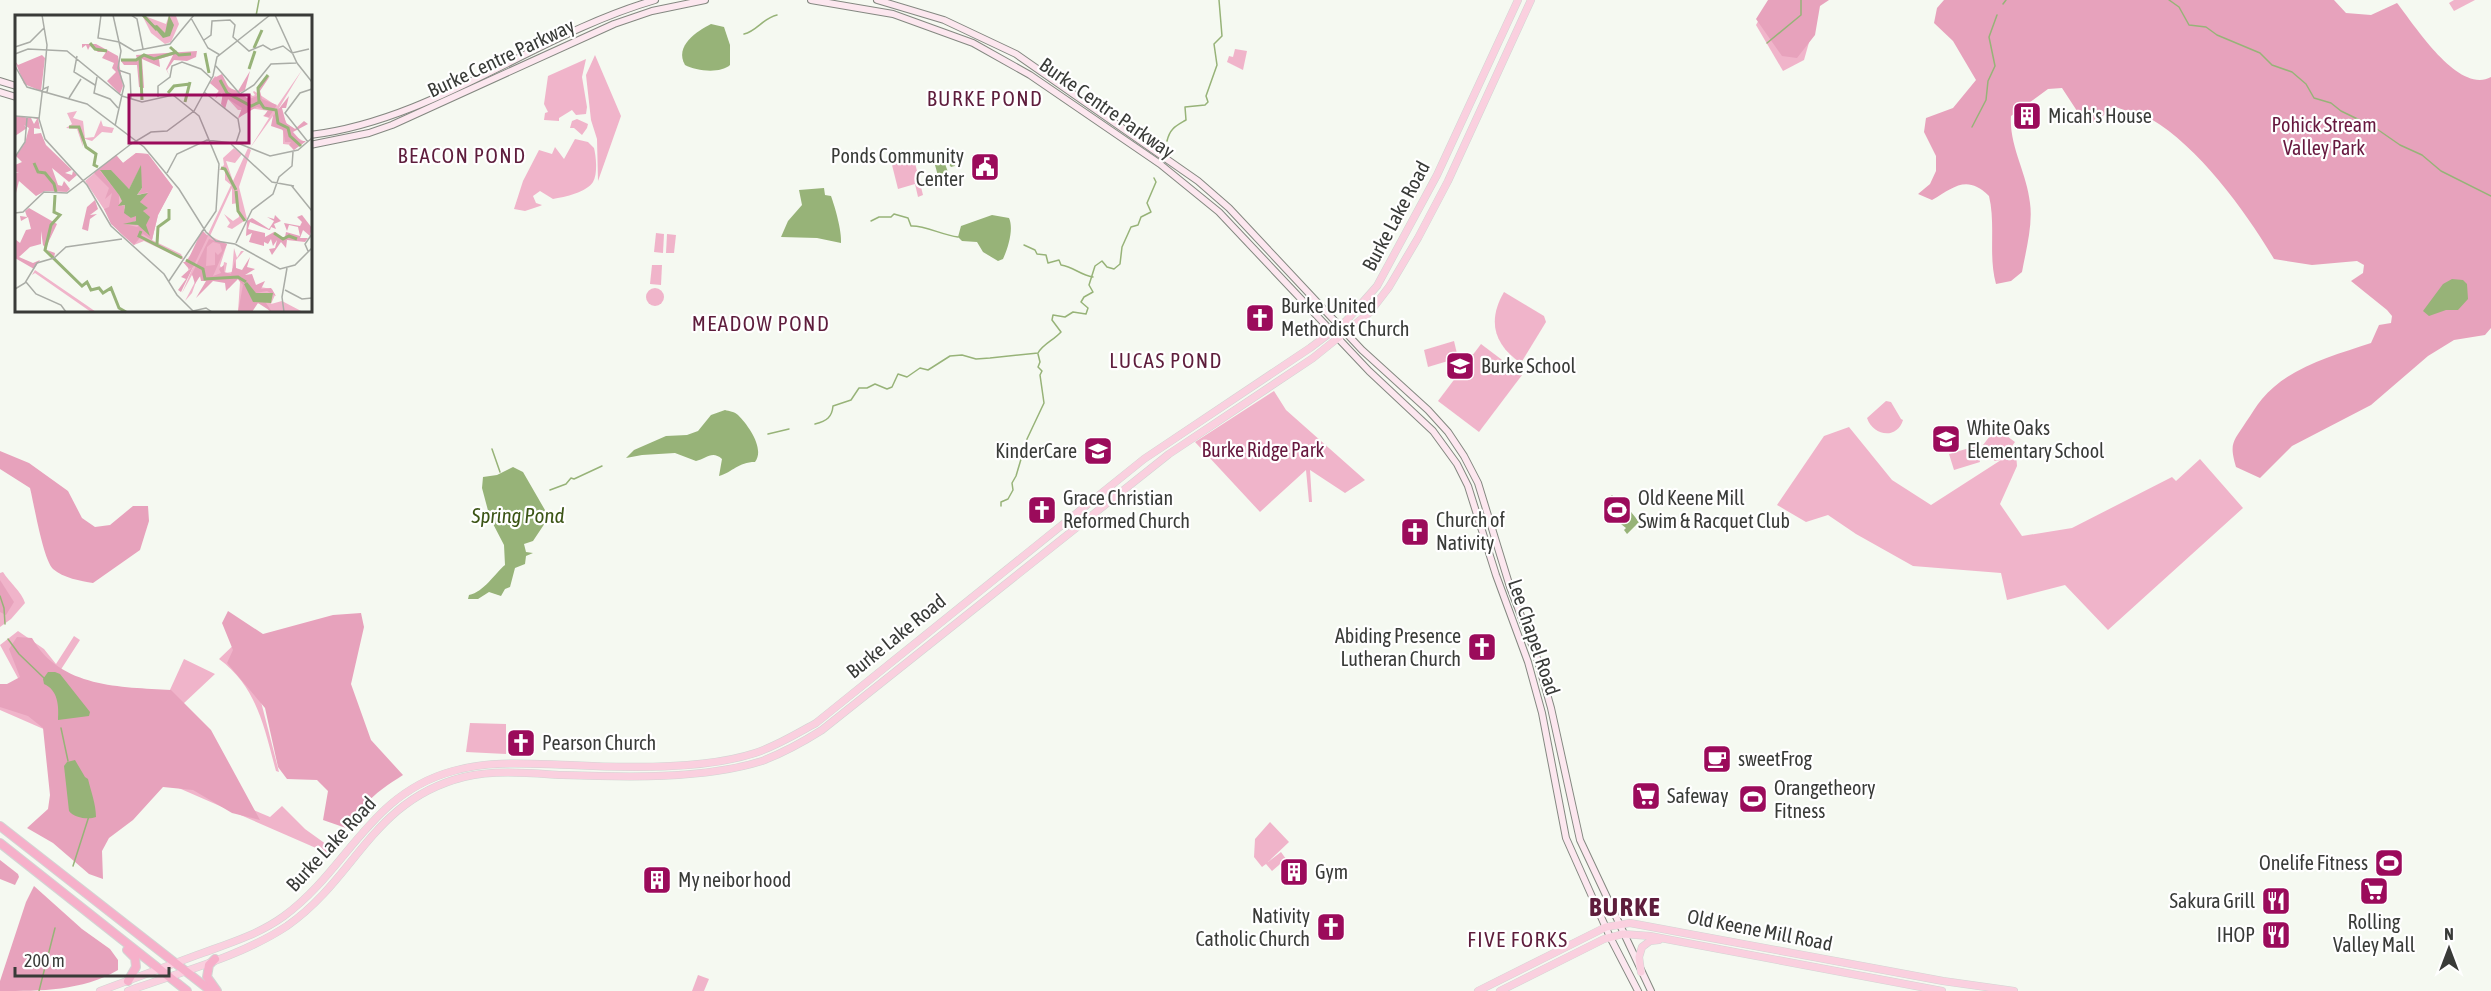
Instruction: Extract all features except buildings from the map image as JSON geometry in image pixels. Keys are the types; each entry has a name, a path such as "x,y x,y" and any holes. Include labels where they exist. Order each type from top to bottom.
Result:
{"highway":[{"path":"0,826 211,991"},
{"path":"0,843 187,991"},
{"path":"103,926 135,958 134,973 128,981"},
{"path":"215,959 210,965 207,977 217,991"}],"main road":[{"name":"Burke Centre Parkway","path":"312,135 366,123 432,98 598,20 655,0"},
{"name":"Burke Centre Parkway","path":"312,145 369,133 427,111 633,17 705,0"},
{"name":"Burke Centre Parkway","path":"811,0 864,7 920,22 973,43 1023,71 1160,165 1208,201 1332,332"},
{"name":"Burke Centre Parkway","path":"877,0 944,20 1016,54 1168,159 1229,208 1346,333"},
{"name":"Burke Lake Road","path":"100,991 241,939 283,917 317,888 360,833 383,810 408,791 447,773 495,764 613,766 701,763 738,757 785,741 816,723 1144,459 1332,332 1362,305 1380,281 1451,149 1518,0"},
{"name":"Burke Lake Road","path":"128,991 266,939 323,896 390,816 414,798 447,783 492,773 619,776 704,772 744,766 790,749 822,729 1169,454 1339,339 1379,302 1400,270 1448,181 1531,0"},
{"path":"0,81 15,86"},
{"path":"0,92 15,97"},
{"path":"366,123 369,133"},
{"name":"Lee Chapel Road","path":"1332,332 1369,371 1425,422 1442,442 1464,478 1539,699 1566,838 1610,937 1638,991"},
{"name":"Lee Chapel Road","path":"1346,333 1382,370 1438,421 1464,456 1478,483 1547,691 1575,826 1618,924 1651,991"},
{"name":"Old Keene Mill Road","path":"1478,991 1606,927 1618,924 1651,926 1934,980 2014,991"},
{"name":"Old Keene Mill Road","path":"1500,991 1610,937 1623,934 1670,940 1942,991"},
{"path":"1641,972 1639,953 1644,944 1654,940 1670,940"}],"green space":[{"path":"1768,0 1829,0 1820,6 1815,35 1797,58 1782,56 1756,19"},
{"path":"1770,0 1821,0 1804,60 1783,71 1756,25"},
{"name":"Pohick Stream Valley Park","path":"1944,0 2334,0 2346,13 2371,15 2397,3 2438,55 2451,67 2465,76 2478,80 2491,77 2491,328 2485,335 2454,340 2428,356 2371,405 2292,446 2260,478 2236,467 2233,453 2235,439 2262,399 2273,388 2312,364 2371,343 2379,325 2391,323 2392,316 2387,310 2351,281 2363,273 2364,265 2357,261 2312,265 2274,259 2250,221 2220,182 2187,146 2169,131 2147,117 2116,107 2092,123 2079,114 2062,88 2048,89 2011,116 2015,149 2028,192 2031,211 2030,229 2022,272 2011,281 1996,284 1989,196 1981,189 1967,184 1954,187 1932,200 1918,194 1930,184 1936,171 1936,156 1924,132 1926,118 1953,108 1976,80 1953,41 1934,23 1937,8"},
{"path":"2454,0 2475,0 2454,11 2449,3"},
{"path":"1235,49 1247,51 1243,70 1227,62 1229,56 1233,57"},
{"path":"595,55 621,116 598,181 597,139 591,120 586,75"},
{"path":"586,59 582,77 586,114 576,115 572,110 559,118 559,121 544,120 545,113 548,112 544,104 548,76"},
{"path":"577,119 588,124 582,135 574,128 570,128 572,121"},
{"path":"575,139 588,142 594,148 596,170 595,179 590,186 575,194 553,199 540,191 533,196 536,203 542,205 525,211 514,209 523,181 539,150 552,154 555,147 564,159"},
{"path":"913,155 923,195 918,197 915,184 898,189 891,161"},
{"path":"656,233 664,234 663,253 654,252"},
{"path":"667,234 676,235 674,253 666,253"},
{"path":"652,265 662,265 661,285 650,284"},
{"path":"655,288 661,291 664,297 661,303 655,306 649,303 646,297 649,291"},
{"path":"1504,292 1544,316 1546,322 1521,363 1505,348 1496,332 1496,313"},
{"path":"1454,341 1458,358 1428,367 1424,350"},
{"path":"1481,344 1522,375 1479,432 1438,401"},
{"name":"Burke Ridge Park","path":"1274,391 1286,410 1365,480 1345,493 1310,470 1312,502 1309,502 1306,470 1260,512 1195,442"},
{"path":"1886,401 1891,402 1903,420 1896,431 1891,433 1874,429 1867,418"},
{"path":"1849,427 1892,480 1931,505 2001,460 1995,461 1980,449 1996,428 2015,442 2004,457 2016,453 2017,466 2000,504 2022,536 2072,528 2172,477 2176,481 2200,459 2243,508 2108,630 2065,585 2007,600 2001,573 1913,566 1856,534 1828,515 1806,522 1777,505 1824,436"},
{"path":"1976,446 1980,462 1954,470 1949,454"},
{"path":"0,451 29,463 68,491 82,518 95,527 110,525 133,506 148,506 149,521 140,550 93,583 72,579 57,572 49,563 46,554 30,488 0,469"},
{"path":"3,572 25,603 11,619 0,627 0,573"},
{"path":"0,580 14,602 6,615 0,612"},
{"path":"228,611 263,634 333,615 361,613 364,627 351,684 371,740 403,775 373,797 346,828 323,820 328,791 317,780 287,779 278,767 265,708 227,663 233,650 222,623"},
{"path":"18,631 44,649 56,664 74,636 80,640 60,671 84,704 159,714 184,659 215,674 183,704 204,789 270,817 282,806 305,829 330,847 332,855 0,710 0,701 25,691 0,645"},
{"path":"244,635 279,772 276,771 263,724 251,695 232,670 219,659"},
{"path":"17,637 32,638 58,667 75,676 93,682 132,688 171,690 211,730 260,820 232,813 193,790 163,787 133,820 109,838 102,851 103,879 89,874 53,843 27,828 48,809 50,795 43,728 28,716 0,707 0,684 7,684 20,677 9,649"},
{"path":"470,723 506,724 506,754 466,752"},
{"path":"1270,822 1289,842 1268,862 1281,852 1286,859 1272,871 1266,864 1262,867 1254,857 1255,839"},
{"path":"0,860 18,874 15,885 0,879"},
{"path":"34,886 82,929 110,949 118,960 118,970 76,986 46,990 0,991 0,981 26,902"},
{"path":"698,975 709,979 704,991 692,991"}],"water":[{"path":"711,24 724,27 730,45 730,65 720,70 708,71 685,65 682,52 685,46 694,35"},
{"path":"953,159 955,166 945,164 951,180 940,183 935,165"},
{"path":"824,188 825,195 831,196 841,243 817,238 781,237 788,221 802,205 799,190"},
{"path":"992,215 1009,218 1010,222 1011,233 1007,249 1003,259 998,261 983,252 977,242 962,241 958,237 961,226"},
{"path":"2452,279 2463,280 2467,284 2468,299 2458,310 2446,310 2429,316 2423,311 2443,284"},
{"path":"725,410 737,414 751,431 758,451 755,462 740,465 719,476 722,459 715,455 696,461 675,453 626,458 634,450 666,436 687,435 698,431 711,415"},
{"name":"Spring Pond","path":"513,467 523,472 549,517 533,541 524,544 526,552 533,553 526,556 525,564 515,568 510,587 505,589 501,596 489,592 478,599 468,599 469,595 484,586 505,565 504,545 490,518 482,488 483,477 497,475"},
{"path":"1612,495 1622,505 1624,503 1639,522 1627,534 1624,530 1626,528 1611,516 1613,514 1603,503"},
{"path":"48,672 60,674 90,712 89,716 58,720 58,704 55,694 44,684 43,679"},
{"path":"75,760 88,779 96,817 82,818 69,811 64,766 67,762"}],"waterway":[{"path":"256,15 259,0"},
{"path":"1167,141 1172,130 1186,120 1185,107 1205,105 1208,102 1206,96 1217,65 1214,44 1222,36 1219,0"},
{"path":"1767,43 1801,15 1801,0"},
{"path":"2003,4 2006,0"},
{"path":"2169,0 2179,7 2189,25 2206,27 2217,35 2260,53 2272,65 2292,72 2306,84 2314,98 2331,103 2341,111 2374,127 2400,145 2422,155 2441,171 2491,196"},
{"path":"744,34 777,15"},
{"path":"1972,127 1986,100 1988,81 1995,66 1989,37 1997,15"},
{"path":"815,424 828,418 833,406 851,400 859,388 867,388 875,384 887,389 892,387 898,374 907,377 920,368 928,370 950,356 962,355 976,359 1038,353 1061,332 1052,320 1053,315 1065,317 1073,312 1086,314 1088,308 1081,302 1084,297 1093,292 1089,285 1095,266 1102,261 1107,267 1114,269 1120,264 1122,247 1131,227 1138,225 1141,217 1151,212 1147,203 1156,182 1154,178"},
{"path":"871,221 879,217 891,217 894,214 908,218 911,226 958,237"},
{"path":"1024,245 1035,250 1037,254 1046,255 1048,263 1059,260 1061,265 1093,277"},
{"path":"1001,506 1001,502 1008,499 1013,490 1012,483 1027,439 1044,403 1040,375 1042,371 1038,367 1040,362 1038,354"},
{"path":"768,434 789,429"},
{"path":"492,449 500,472"},
{"path":"550,490 566,484 571,478 574,479 602,466"},
{"path":"0,596 4,608 5,624"},
{"path":"8,639 19,654 44,678"},
{"path":"61,728 68,761"},
{"path":"73,866 89,816"},
{"path":"39,991 55,928"}],"place":[{"name":"Micah's House","path":"2027,116"},
{"name":"Ponds Community Center","path":"985,167"},
{"name":"Burke United Methodist Church","path":"1260,318"},
{"name":"Burke School","path":"1460,366"},
{"name":"White Oaks Elementary School","path":"1946,439"},
{"name":"KinderCare","path":"1098,451"},
{"name":"Grace Christian Reformed Church","path":"1042,510"},
{"name":"Old Keene Mill Swim & Racquet Club","path":"1617,510"},
{"name":"Church of Nativity","path":"1415,532"},
{"name":"Abiding Presence Lutheran Church","path":"1482,647"},
{"name":"Pearson Church","path":"521,743"},
{"name":"sweetFrog","path":"1717,759"},
{"name":"Safeway","path":"1646,796"},
{"name":"Orangetheory Fitness","path":"1753,799"},
{"name":"Onelife Fitness","path":"2389,863"},
{"name":"Gym","path":"1294,872"},
{"name":"My neibor hood","path":"657,880"},
{"name":"Rolling Valley Mall","path":"2374,891"},
{"name":"Sakura Grill","path":"2276,901"},
{"name":"Nativity Catholic Church","path":"1331,927"},
{"name":"IHOP","path":"2276,935"}],"district":[{"name":"BURKE POND","path":"985,99"},
{"name":"BEACON POND","path":"462,156"},
{"name":"MEADOW POND","path":"761,324"},
{"name":"LUCAS POND","path":"1166,361"},
{"name":"BURKE","path":"1625,907"},
{"name":"FIVE FORKS","path":"1518,940"}]}
